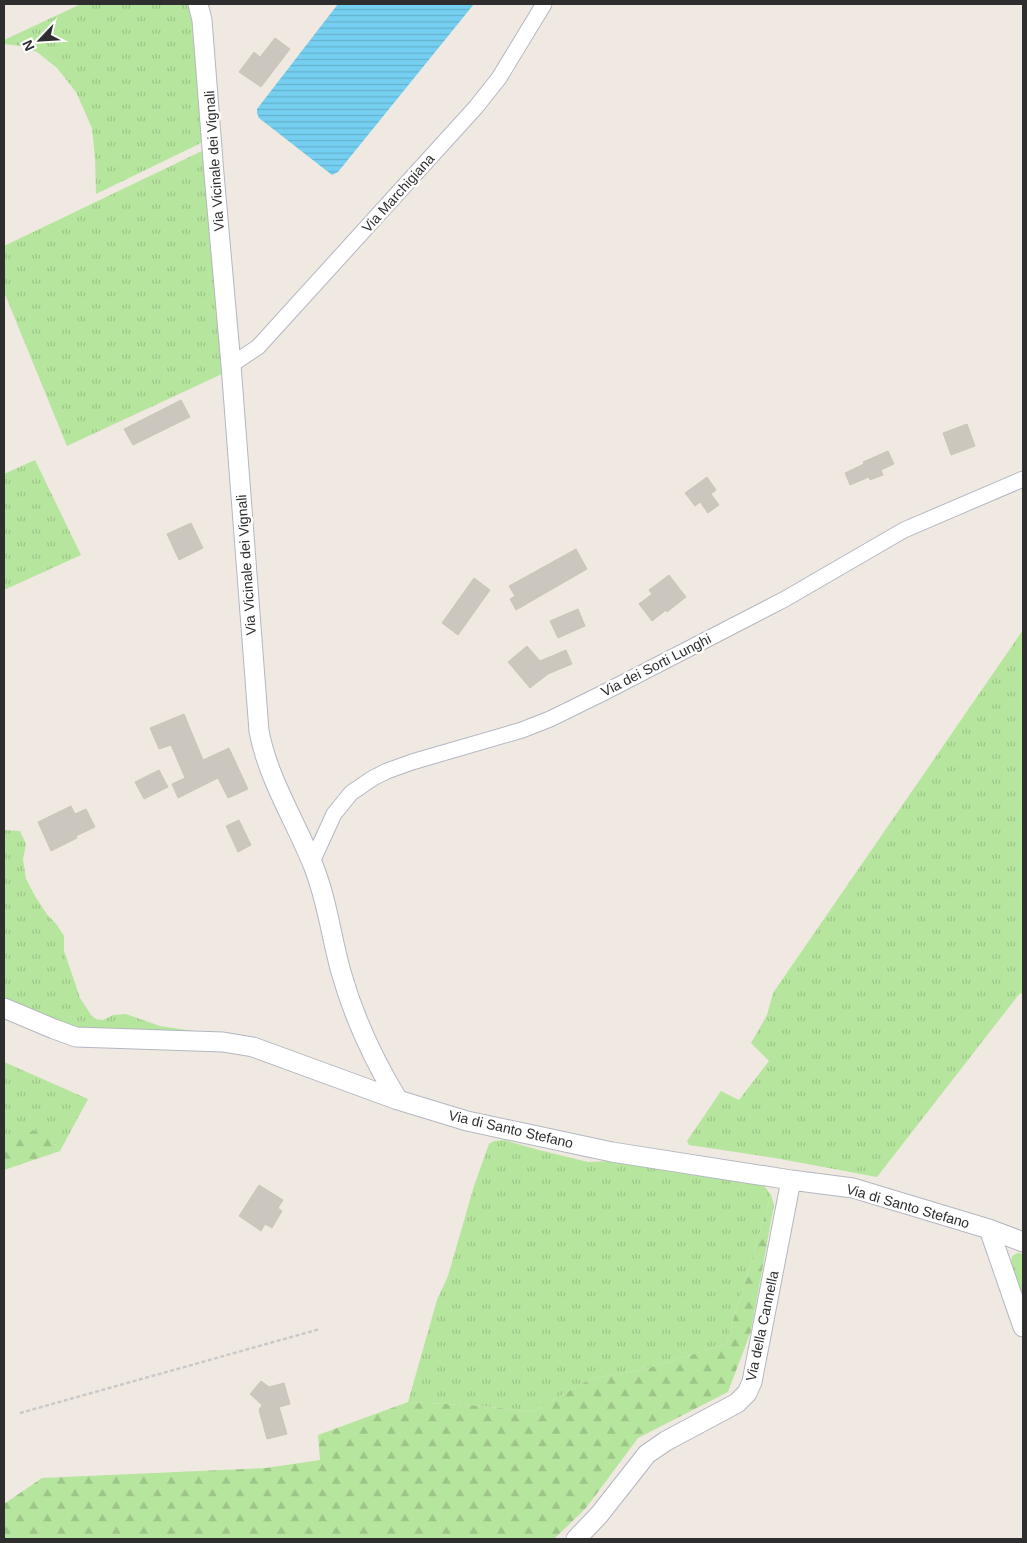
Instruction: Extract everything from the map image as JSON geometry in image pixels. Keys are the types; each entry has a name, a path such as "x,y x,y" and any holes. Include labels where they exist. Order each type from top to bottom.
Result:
{"street":[{"name":"Via Vicinale dei Vignali","path":"198,4 202,20 231,365 259,731 272,776 322,888 340,970 350,1001 374,1059 398,1100"},
{"name":"Via Marchigiana","path":"231,365 258,347 476,107 499,78 544,4"},
{"name":"Via dei Sorti Lunghi","path":"312,862 334,814 351,793 373,778 412,762 513,733 550,719 785,599 904,530 1023,479"},
{"name":"Via di Santo Stefano","path":"4,1008 76,1037 223,1042 253,1047 398,1100 467,1121 612,1152 853,1188 989,1229 1023,1242"},
{"name":"Via della Cannella","path":"576,1539 599,1515 647,1454 666,1441 737,1403 747,1393 752,1382 791,1180"},
{"path":"989,1229 1023,1327"}],"path":[{"path":"20,1413 320,1329"}],"green space":[{"path":"81,4 190,4 197,57 203,140 199,144 96,194 92,128 76,92 57,68 37,52 21,46 4,44 4,40"},
{"path":"204,150 222,374 67,446 4,292 4,246"},
{"path":"35,460 81,555 4,590 4,474"},
{"path":"1023,630 1023,995 1020,993 877,1177 775,1158 689,1145 687,1141 721,1091 739,1100 769,1061 751,1043 767,1015 773,993"},
{"path":"4,830 20,831 26,844 23,859 26,879 46,913 64,936 64,951 80,998 91,1015 96,1019 103,1020 113,1015 126,1014 160,1026 207,1033 79,1031 4,1000"},
{"path":"4,1062 88,1099 60,1151 51,1138 4,1151"},
{"path":"42,1129 60,1151 4,1170 4,1151 24,1133"},
{"path":"504,1140 588,1162 611,1161 763,1184 771,1195 726,1344 643,1370 592,1378 532,1412 483,1406 408,1402 437,1300 448,1276 474,1186 489,1144 494,1141"},
{"path":"771,1195 774,1205 751,1331 728,1392 638,1438 586,1508 554,1539 4,1539 4,1504 42,1478 266,1468 320,1460 318,1435 408,1402 483,1406 532,1412 592,1378 643,1370 726,1344"},
{"path":"1018,1253 1023,1254 1023,1303 1011,1262 1012,1256"}],"water":[{"path":"338,4 474,4 338,172 332,175 259,118 257,109"}],"building":[{"path":"275,38 290,49 261,87 239,72 254,52 260,57"},
{"path":"181,400 190,417 133,445 124,429"},
{"path":"967,424 975,446 951,455 943,433"},
{"path":"888,451 894,464 881,470 883,475 870,480 869,477 850,485 845,473 864,464 863,462"},
{"path":"707,477 716,490 711,494 719,505 708,513 700,502 695,506 685,493"},
{"path":"191,523 203,548 179,560 167,534"},
{"path":"576,549 587,569 516,610 510,599 515,596 509,586"},
{"path":"669,575 686,597 652,621 639,604 652,594 649,590"},
{"path":"474,578 490,590 458,635 442,623"},
{"path":"578,609 585,626 558,638 550,621"},
{"path":"527,646 540,661 566,650 572,664 548,674 530,688 508,662"},
{"path":"184,714 203,760 229,748 248,789 228,798 218,778 178,798 172,784 185,778 171,745 159,749 150,728"},
{"path":"159,770 168,787 144,799 135,782"},
{"path":"71,806 75,814 86,809 95,827 51,851 38,822"},
{"path":"239,820 251,845 238,852 226,826"},
{"path":"259,1185 283,1200 278,1208 282,1211 272,1228 265,1224 261,1231 239,1216"},
{"path":"261,1381 269,1387 284,1383 290,1404 279,1407 287,1434 267,1439 259,1410 262,1405 250,1394"}]}
